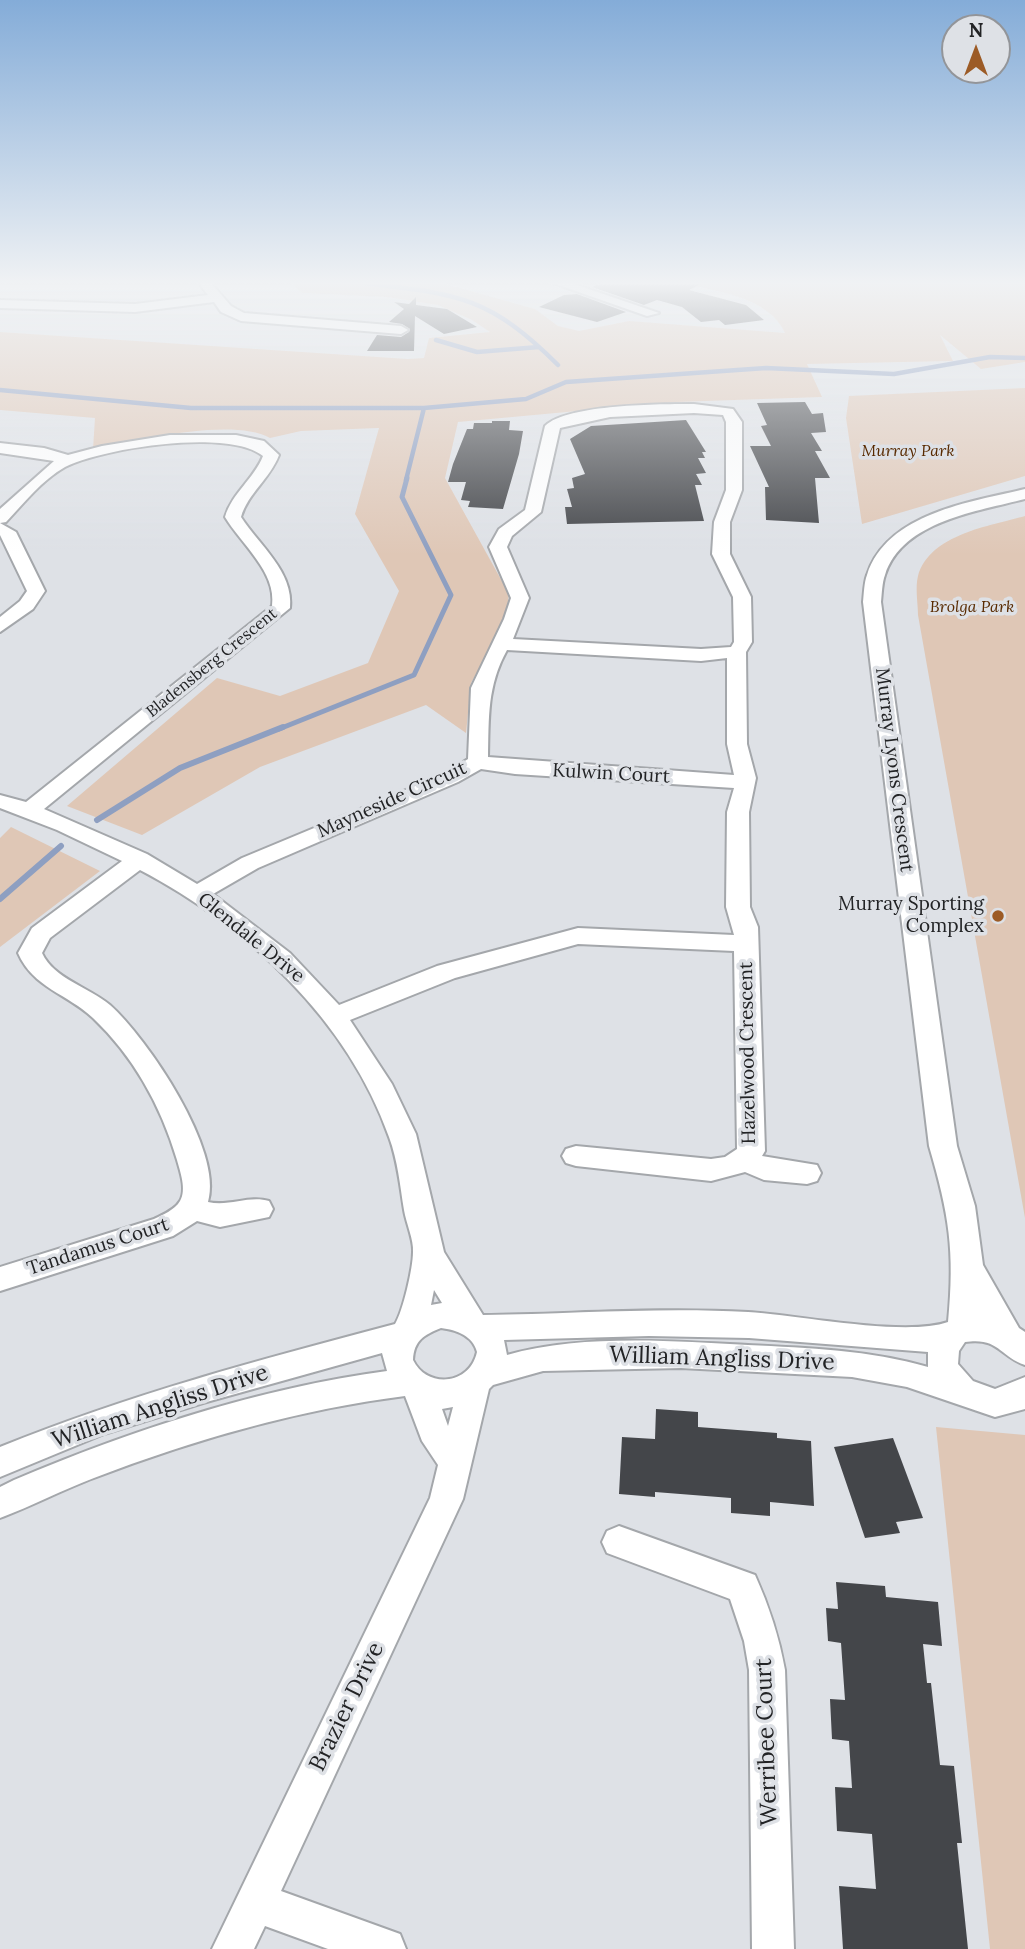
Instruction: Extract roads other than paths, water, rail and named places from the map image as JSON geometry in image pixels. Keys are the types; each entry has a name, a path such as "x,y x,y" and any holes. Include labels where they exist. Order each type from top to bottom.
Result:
{"street":[{"name":"Mayneside Circuit","path":"197,893 250,863 451,778 478,762 479,700 484,678 503,644 520,598 499,554 500,540 533,512 553,426 574,416 711,407 728,412 734,422 734,490 722,522 721,554 742,597 743,642 737,652 737,744 743,754 744,782"},
{"name":"Bladensberg Crescent","path":"0,518 55,468 68,460 197,437 248,439 269,451 270,460 238,501 233,517 281,584 284,599 275,615 29,810"},
{"path":"0,448 44,453 68,460"},
{"name":"Murray Lyons Crescent","path":"959,1389 948,1377 942,1364 942,1351 955,1334 968,1266 961,1206 943,1146 872,580 878,564 889,549 905,535 928,523 1025,494"},
{"path":"0,528 8,532 36,591 27,606 0,626"},
{"path":"503,644 701,655 737,652"},
{"name":"Kulwin Court","path":"478,762 515,768 744,782"},
{"name":"Hazelwood Crescent","path":"576,1156 711,1170 731,1167 744,1160 751,1151 746,927 738,907 738,812 744,801 744,782"},
{"name":"Glendale Drive","path":"0,802 29,810 139,859 197,893 304,978 336,1017 369,1066 403,1136 428,1251 475,1324"},
{"name":"Tandamus Court","path":"0,1279 163,1228 182,1219 192,1209 197,1197 197,1182 179,1122 158,1077 100,1010 39,970 30,953 40,933 139,859"},
{"name":"Hazelwood Crescent","path":"336,1017 446,972 578,936 746,944"},
{"name":"Hazelwood Crescent","path":"744,1160 764,1169 807,1173"},
{"name":"Tandamus Court","path":"192,1209 220,1216 259,1209"},
{"name":"Glendale Drive","path":"407,1330 428,1251"},
{"name":"Murray Lyons Crescent","path":"968,1266 1020,1346"},
{"path":"414,1386 448,1395 479,1380 491,1350 475,1324 440,1315 407,1330 396,1360 400,1372 414,1386 433,1431 456,1464"},
{"name":"William Angliss Drive","path":"475,1324 748,1325 884,1339 993,1329 1020,1346"},
{"name":"William Angliss Drive","path":"0,1462 111,1418 407,1330"},
{"name":"William Angliss Drive","path":"479,1380 543,1358 600,1354 681,1355 852,1364 907,1374 992,1402 1008,1401 1024,1394"},
{"name":"Brazier Drive","path":"233,1949 446,1499 479,1380"},
{"name":"William Angliss Drive","path":"0,1503 113,1455 313,1396 414,1386"},
{"name":"Werribee Court","path":"619,1542 743,1587 751,1606 767,1670 773,1949"},
{"path":"257,1903 385,1949"}],"waterway":[{"path":"424,408 526,399 566,382 681,374"},
{"path":"0,390 191,408 424,408"},
{"path":"406,480 424,408"},
{"path":"279,729 414,675 451,595 402,497 407,478"},
{"path":"97,820 180,768 283,727"},
{"path":"0,899 61,846"}],"place":[{"name":"Murray Sporting Complex","path":"998,916"}],"park label":[{"name":"Murray Park","path":"908,451"},
{"name":"Brolga Park","path":"972,607"}]}
